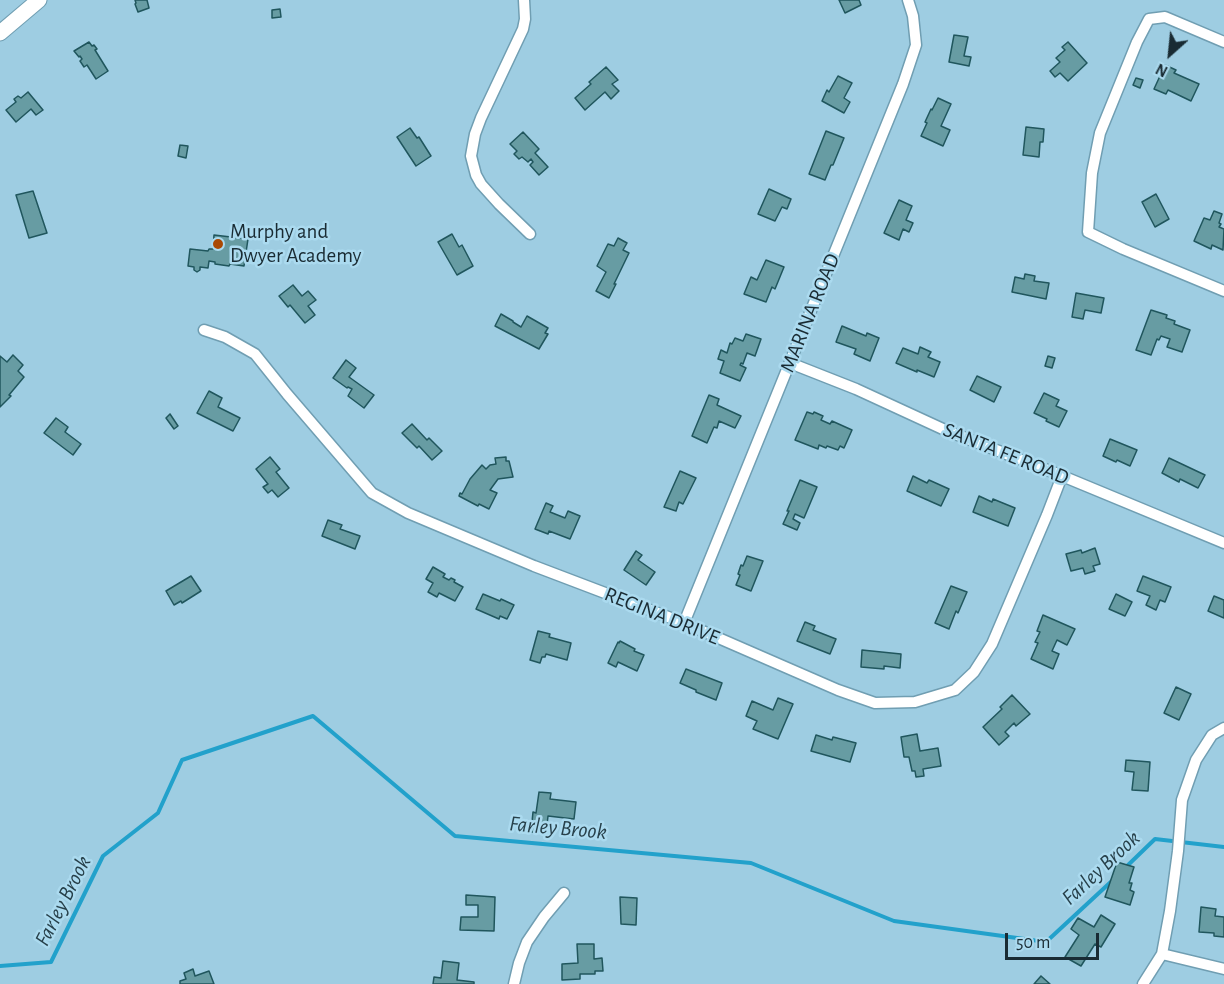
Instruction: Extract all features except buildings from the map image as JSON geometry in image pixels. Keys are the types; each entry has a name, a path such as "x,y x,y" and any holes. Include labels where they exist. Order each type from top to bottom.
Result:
{"main road":[{"path":"0,33 39,0"}],"street":[{"path":"524,0 523,29 481,118 471,156 476,175 481,183 530,234"},
{"name":"MARINA ROAD","path":"684,623 903,84 916,45 913,16 908,0"},
{"path":"1224,42 1165,17 1149,19 1137,42 1100,133 1092,173 1088,232 1224,291"},
{"name":"REGINA DRIVE","path":"204,330 225,337 255,354 372,493 408,513 534,566 684,623 838,690 875,703 915,702 955,690 974,672 992,644 1062,476"},
{"name":"SANTA FE ROAD","path":"790,363 856,389 945,430 1224,543"},
{"path":"1143,984 1162,954 1178,851 1182,800 1196,760 1212,735 1224,728"},
{"path":"514,984 527,942 544,916 564,893"},
{"path":"1162,954 1224,969"}],"waterway":[{"name":"Farley Brook","path":"0,966 51,962 103,856 158,813 182,760 313,716 455,836 751,863 894,921 1046,942 1114,879"},
{"name":"Farley Brook","path":"1126,867 1155,839 1224,847"}],"place":[{"name":"Murphy and Dwyer Academy","path":"218,244"}]}
